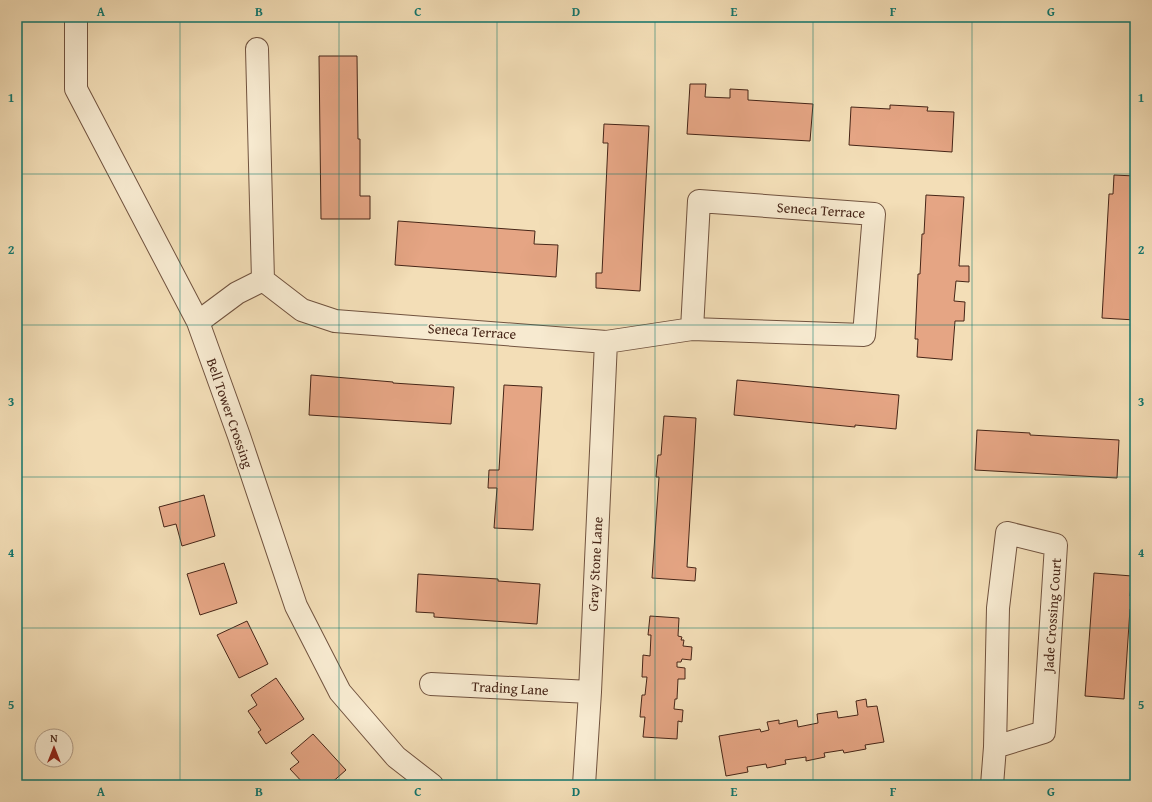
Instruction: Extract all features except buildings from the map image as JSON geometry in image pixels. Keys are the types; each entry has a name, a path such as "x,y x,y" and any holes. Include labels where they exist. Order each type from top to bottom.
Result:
{"street":[{"name":"Bell Tower Crossing","path":"76,17 76,89 198,322 239,436 299,613 340,692 396,757 432,785"},
{"path":"198,322 237,293 263,280 257,50"},
{"name":"Seneca Terrace","path":"263,280 302,310 335,321 606,342 692,329 864,335 874,214 699,201 692,329"},
{"name":"Gray Stone Lane","path":"584,785 590,692 606,342"},
{"name":"Jade Crossing Court","path":"992,785 995,747 998,608 1008,533 1056,545 1044,732 995,747"},
{"name":"Trading Lane","path":"431,684 590,692"}]}
